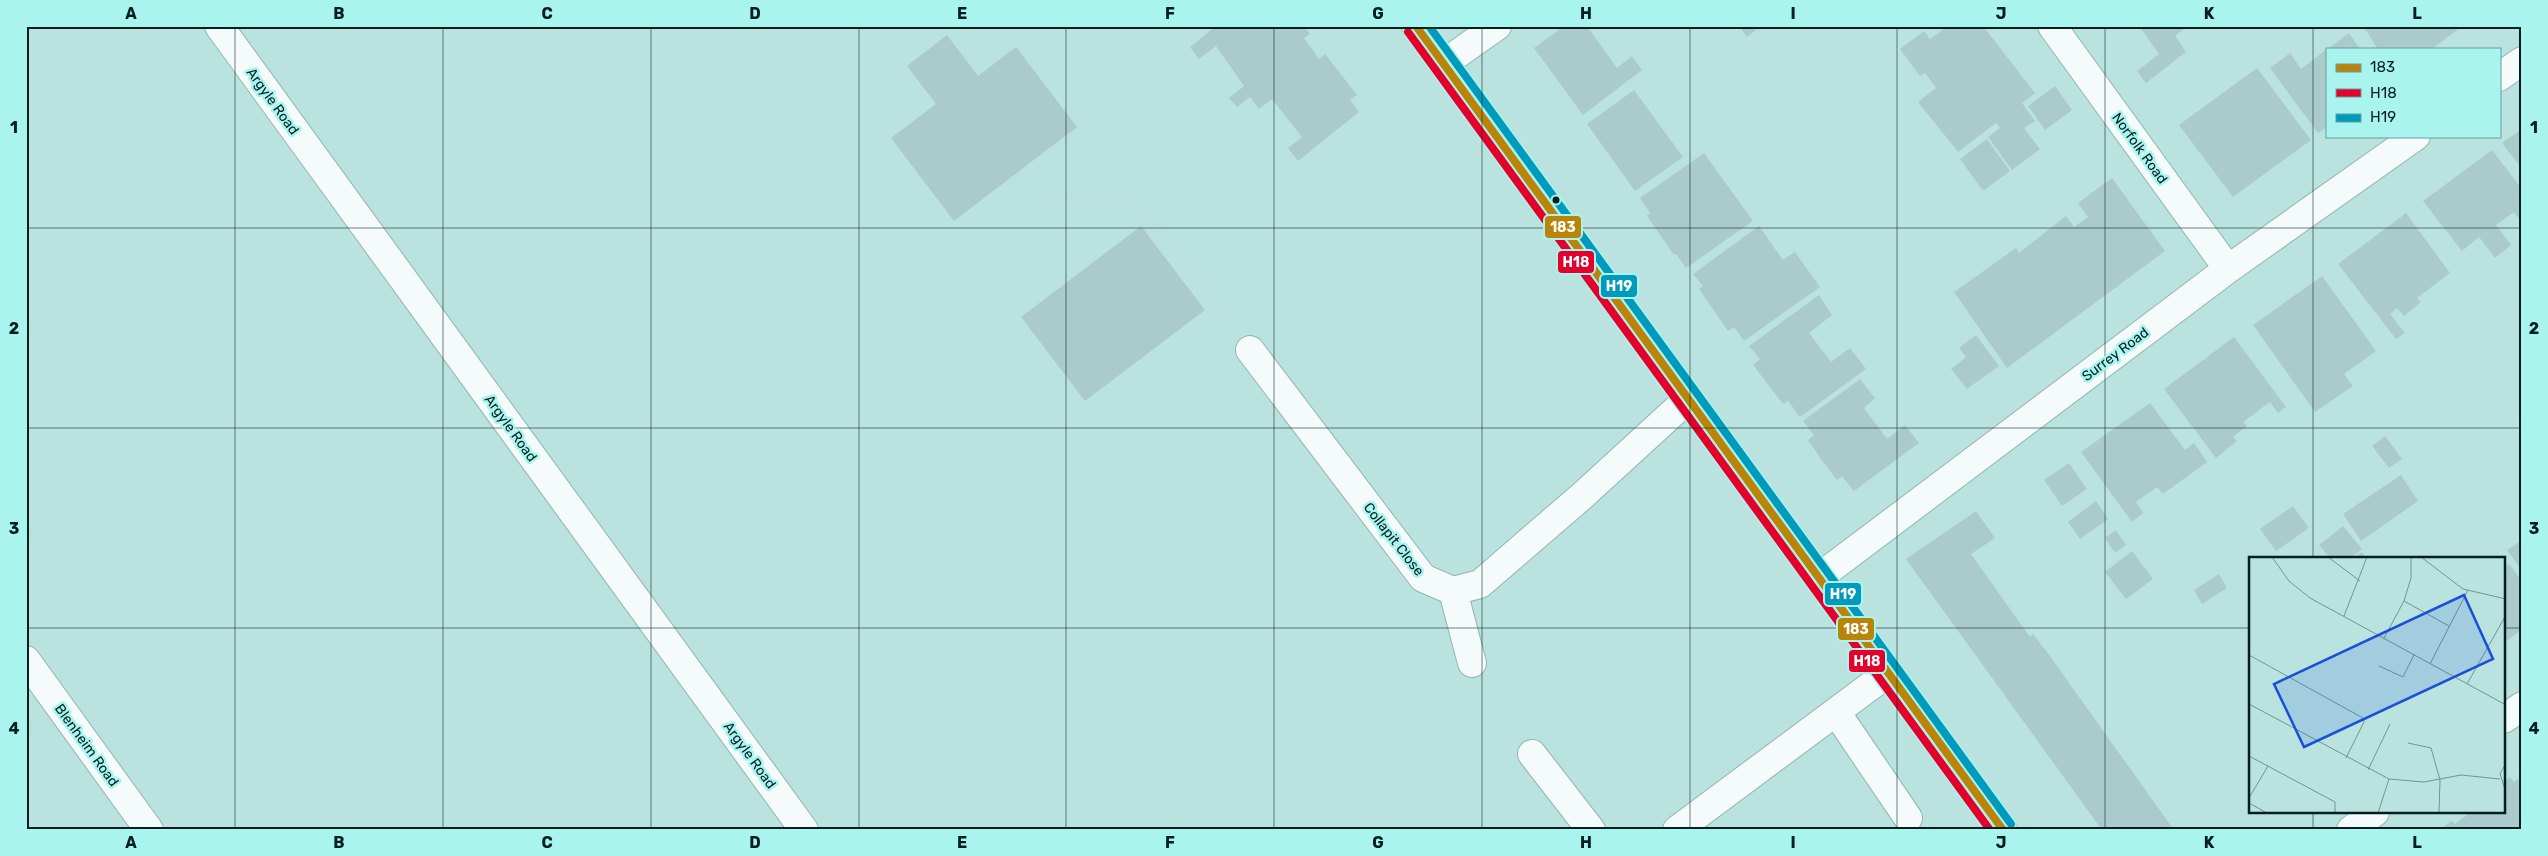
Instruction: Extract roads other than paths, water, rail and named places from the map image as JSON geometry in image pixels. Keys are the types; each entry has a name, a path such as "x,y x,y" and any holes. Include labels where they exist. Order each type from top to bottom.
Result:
{"main road":[{"path":"1416,26 2003,830"}],"street":[{"name":"Argyle Road","path":"219,26 804,830"},
{"path":"1443,64 1496,26"},
{"name":"Norfolk Road","path":"2052,26 2228,269"},
{"path":"2500,76 2522,61"},
{"name":"Surrey Road","path":"1818,578 2228,269 2413,138"},
{"name":"Collapit Close","path":"1250,350 1423,578 1453,591"},
{"path":"1472,663 1453,591 1480,584 1582,496 1688,399"},
{"name":"Blenheim Road","path":"26,660 149,830"},
{"path":"1677,830 1888,673"},
{"path":"2506,718 2522,706"},
{"path":"1836,712 1908,818"},
{"path":"1532,754 1591,830"},
{"path":"2351,830 2372,814"}]}
